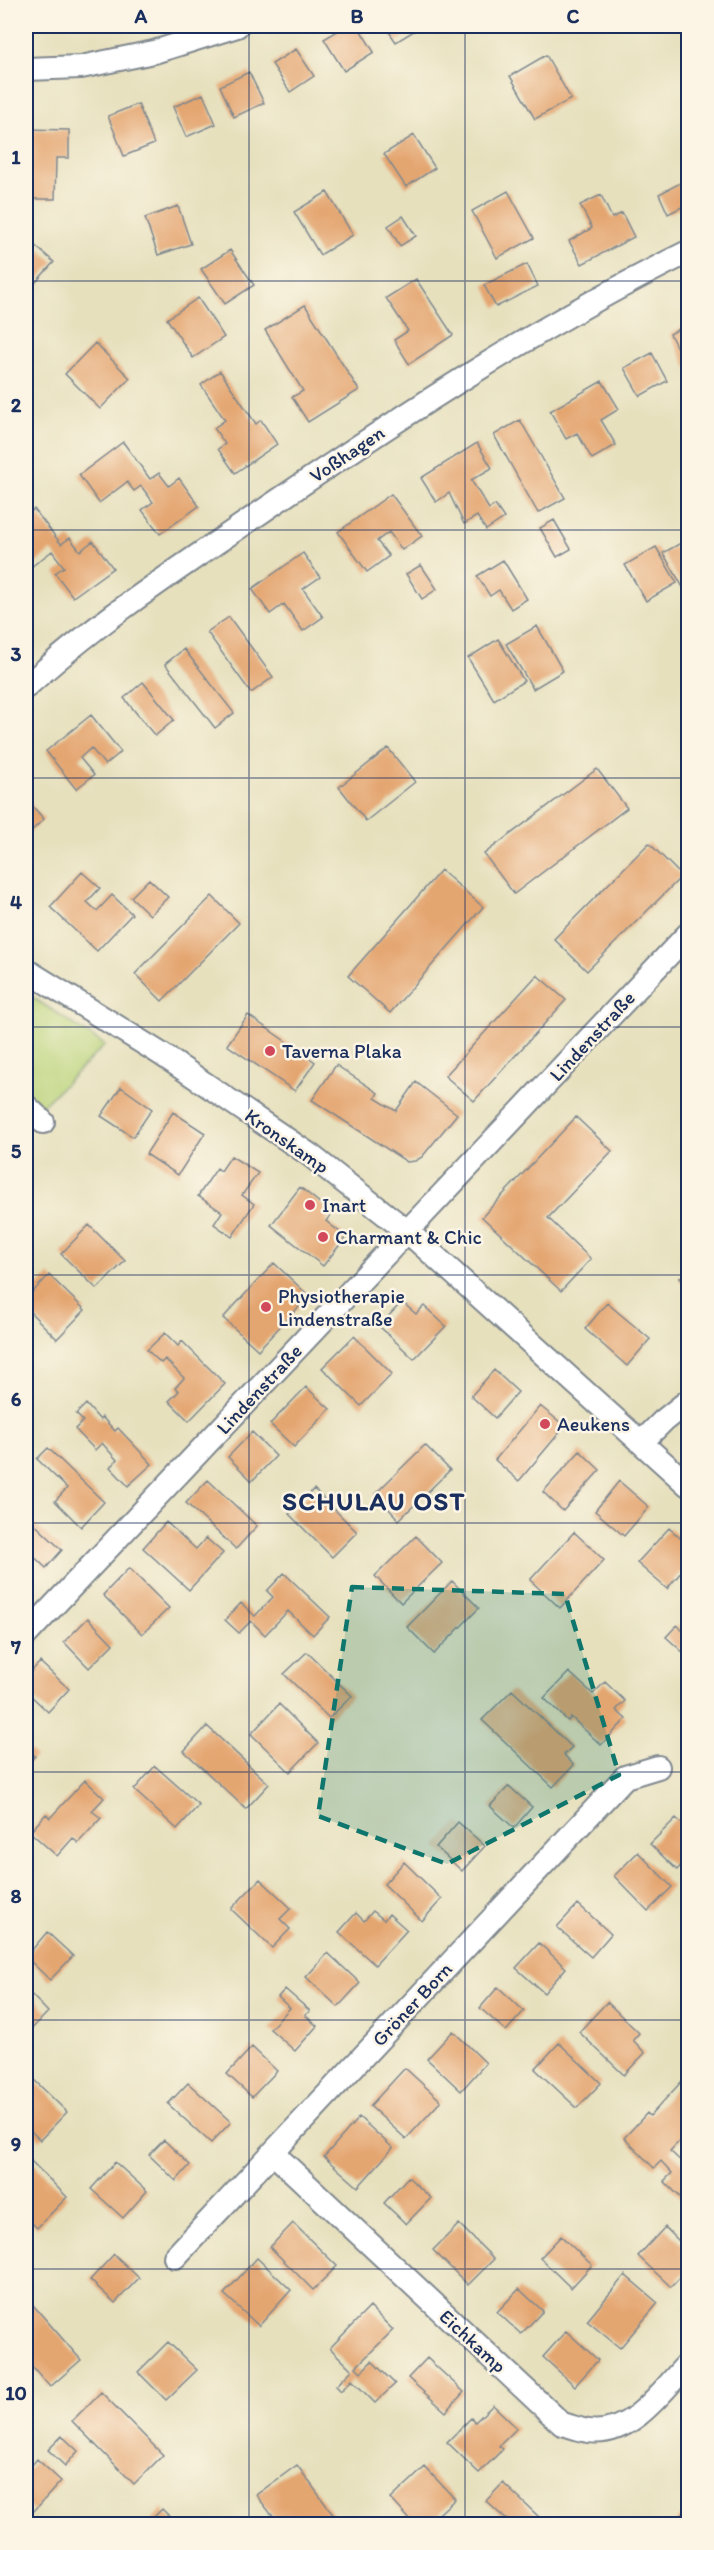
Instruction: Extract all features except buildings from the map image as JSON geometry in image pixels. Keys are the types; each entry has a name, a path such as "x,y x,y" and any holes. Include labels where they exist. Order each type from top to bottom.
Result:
{"street":[{"path":"26,69 81,67 154,52 222,28"},
{"name":"Voßhagen","path":"26,687 118,610 416,407 576,310 688,252"},
{"name":"Lindenstraße","path":"26,1635 688,934"},
{"name":"Kronskamp","path":"26,970 161,1054 310,1155 408,1232 688,1485"},
{"path":"26,1106 43,1122"},
{"path":"642,1442 688,1401"},
{"name":"Gröner Born","path":"175,2257 625,1777 658,1767"},
{"name":"Eichkamp","path":"273,2153 562,2424 591,2432 616,2427 642,2413 688,2363"}],"highlighted area":[{"path":"352,1587 565,1594 619,1775 447,1864 318,1816"}],"green space":[{"path":"26,993 105,1045 40,1108 26,1095"}],"place":[{"name":"Taverna Plaka","path":"270,1051"},
{"name":"Inart","path":"310,1205"},
{"name":"Charmant & Chic","path":"323,1237"},
{"name":"Physiotherapie Lindenstraße","path":"266,1307"},
{"name":"Aeukens","path":"545,1424"}],"district":[{"name":"SCHULAU OST","path":"374,1501"}]}
